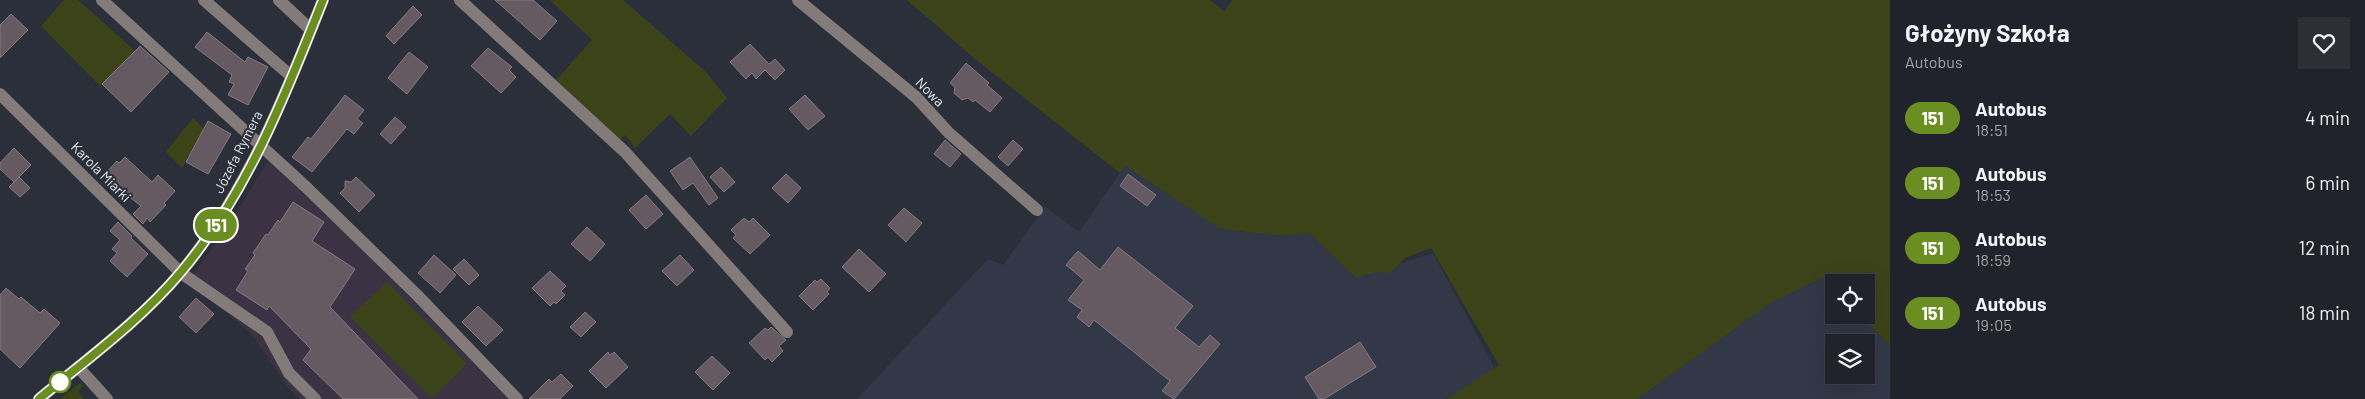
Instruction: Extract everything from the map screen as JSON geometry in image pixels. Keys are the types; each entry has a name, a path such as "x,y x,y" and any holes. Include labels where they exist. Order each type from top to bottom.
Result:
{"street":[{"path":"102,0 260,145 416,294 517,399"},
{"path":"204,0 291,76"},
{"path":"280,0 311,30"},
{"name":"Józefa Rymera","path":"39,399 139,314 181,273 224,212 260,145 323,0"},
{"path":"460,0 625,152 787,332"},
{"name":"Nowa","path":"798,0 916,97 949,133 1037,210"},
{"name":"Karola Miarki","path":"0,94 181,273 267,332 289,373 315,399"},
{"path":"78,367 107,399"}],"shaded area":[{"path":"268,161 356,243 508,399 299,399 289,389 250,332 188,282 228,226"},
{"path":"1125,166 1220,229 1283,236 1309,233 1356,278 1433,253 1495,369 1445,399 857,399 988,259 1003,265 1045,207 1079,232"},
{"path":"1824,277 1825,324 1869,324 1890,346 1890,399 1637,399 1771,303"}],"green space":[{"path":"64,0 78,0 135,51 100,86 41,26"},
{"path":"550,0 623,0 705,71 727,98 691,136 670,114 635,148 625,135 619,141 556,80 592,40"},
{"path":"907,0 1210,0 1224,11 1233,0 1890,0 1890,346 1869,324 1875,324 1875,274 1825,274 1825,278 1771,303 1637,399 1446,399 1499,365 1431,248 1405,258 1390,273 1376,272 1356,278 1309,233 1283,236 1220,229 1125,166 1120,173 975,59"},
{"path":"193,118 204,129 182,168 166,152"},
{"path":"387,282 467,364 432,398 350,317"},
{"path":"80,383 83,386 78,391 84,399 60,399"}],"building":[{"path":"495,0 533,0 557,21 540,40"},
{"path":"413,6 422,15 394,44 386,36"},
{"path":"11,14 28,30 0,58 0,25"},
{"path":"207,32 245,62 248,57 268,67 248,105 228,95 234,84 229,82 232,75 195,47"},
{"path":"750,44 769,64 775,59 785,70 775,80 765,70 756,79 752,73 746,79 730,62"},
{"path":"140,46 169,72 131,112 102,84"},
{"path":"488,48 512,67 509,70 516,77 501,93 471,66"},
{"path":"409,52 428,67 407,94 388,78"},
{"path":"966,63 989,83 987,85 1002,98 990,112 975,100 973,102 968,98 962,100 954,93 955,87 950,83"},
{"path":"345,95 364,110 357,119 363,123 354,134 347,129 312,172 292,157 308,137 311,139"},
{"path":"805,95 825,116 808,130 789,109"},
{"path":"395,117 406,127 391,144 380,134"},
{"path":"208,121 231,134 208,174 186,162"},
{"path":"945,140 961,154 950,167 934,154"},
{"path":"1013,140 1023,149 1008,166 998,157"},
{"path":"14,148 31,165 14,182 0,169 0,163"},
{"path":"125,157 152,182 158,175 175,191 164,203 166,205 150,222 147,218 143,224 133,214 141,206 103,176 117,161 119,163"},
{"path":"690,157 718,198 709,205 693,183 683,190 670,171"},
{"path":"721,167 735,182 724,192 710,177"},
{"path":"786,174 801,188 788,203 772,188"},
{"path":"1128,174 1156,195 1147,206 1120,186"},
{"path":"19,177 30,188 20,197 9,187"},
{"path":"356,177 375,195 359,212 340,193 345,188 345,181 351,182"},
{"path":"646,195 663,214 646,229 629,210"},
{"path":"293,202 324,222 312,241 355,269 330,307 418,399 343,399 303,360 311,349 269,306 267,310 236,290 248,271 245,269 255,255 253,253 278,220 280,222"},
{"path":"904,208 922,223 906,242 888,225"},
{"path":"744,218 749,222 753,218 770,235 750,254 733,238 736,235 731,230"},
{"path":"118,222 148,254 127,277 110,261 117,253 112,249 120,240 110,231"},
{"path":"587,227 605,244 590,261 571,244"},
{"path":"1118,247 1193,306 1175,328 1199,347 1210,335 1220,344 1174,399 1162,391 1170,381 1094,320 1089,327 1077,317 1082,310 1068,300 1084,280 1066,265 1078,251 1100,270"},
{"path":"859,249 886,274 869,292 842,267"},
{"path":"434,255 456,275 440,293 418,273"},
{"path":"680,255 694,270 677,286 662,271"},
{"path":"464,259 479,275 469,285 453,269"},
{"path":"550,271 566,286 561,291 565,295 556,304 554,302 550,306 532,288"},
{"path":"821,279 830,288 827,292 829,294 813,310 799,296 815,280 817,282"},
{"path":"6,288 19,299 21,297 40,313 44,309 60,323 20,368 0,349 0,295"},
{"path":"196,298 214,314 196,333 179,317"},
{"path":"478,306 503,330 486,346 462,322"},
{"path":"585,312 596,322 581,337 570,327"},
{"path":"771,327 786,340 779,346 783,351 772,362 768,357 765,360 749,343 765,328 768,330"},
{"path":"1360,342 1376,367 1324,399 1319,399 1305,377"},
{"path":"608,352 610,355 614,352 628,367 606,388 589,371"},
{"path":"712,356 730,373 713,390 695,372"},
{"path":"561,374 573,386 560,399 529,399 549,379 552,382"}],"bus line":[{"name":"151","path":"39,399 150,304 181,273 213,229 236,192 260,145 323,0"}]}
